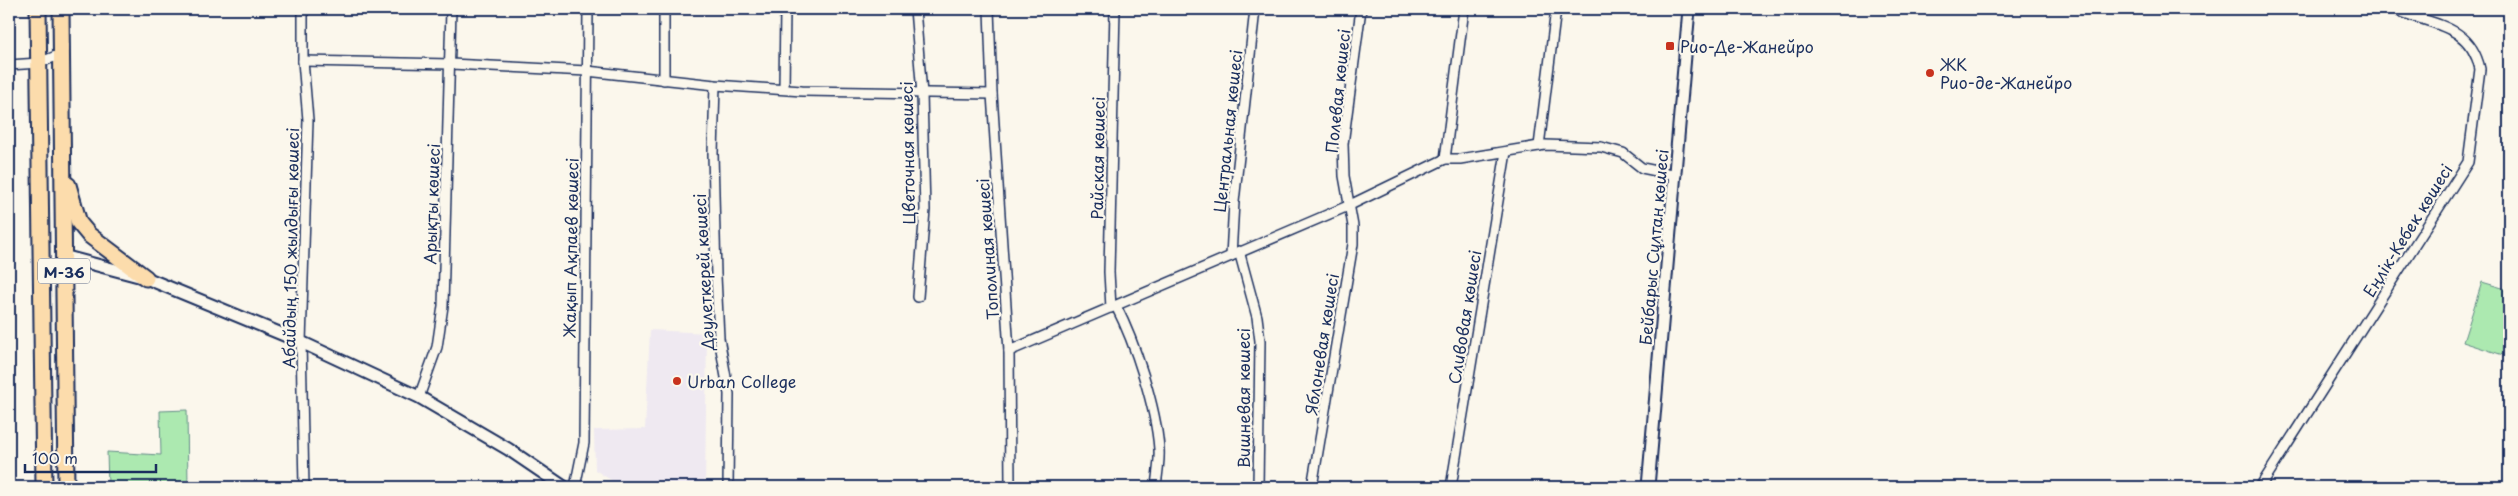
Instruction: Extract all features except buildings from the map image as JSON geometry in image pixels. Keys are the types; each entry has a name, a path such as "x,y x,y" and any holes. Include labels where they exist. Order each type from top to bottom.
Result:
{"main road":[{"name":"M-36","path":"38,9 44,487"},
{"name":"M-36","path":"61,9 66,487"},
{"path":"62,163 79,223 101,246 146,278"}],"street":[{"name":"Абайдың 150 жылдығы көшесі","path":"303,9 308,120 301,342 304,487"},
{"name":"Арықты көшесі","path":"419,397 437,347 443,306 451,9"},
{"name":"Жақып Ақпаев көшесі","path":"575,487 584,443 588,9"},
{"path":"664,9 664,80"},
{"path":"784,89 785,9"},
{"name":"Цветочная көшесі","path":"915,9 922,94 925,210 918,297"},
{"name":"Тополиная көшесі","path":"989,9 992,94 1009,352 1011,487"},
{"name":"Райская көшесі","path":"1114,307 1109,272 1115,9"},
{"name":"Центральная көшесі","path":"1235,254 1234,202 1255,9"},
{"name":"Полевая көшесі","path":"1348,206 1344,144 1361,9"},
{"path":"1444,159 1464,9"},
{"path":"1539,146 1556,9"},
{"name":"Бейбарыс Сұлтан көшесі","path":"1648,487 1689,9"},
{"name":"Еңлік-Кебек көшесі","path":"2260,487 2468,162 2480,69 2477,55 2452,29 2394,9"},
{"path":"9,65 38,63 61,54"},
{"path":"304,61 451,64 587,72 715,85 784,89 922,94 992,94"},
{"name":"Дәулеткерей көшесі","path":"715,85 713,153 716,276 719,338 729,394 728,487"},
{"path":"1009,352 1348,206 1444,159 1539,146 1601,147 1622,153 1642,168 1676,175"},
{"name":"Сливовая көшесі","path":"1451,487 1506,152"},
{"name":"Яблоневая көшесі","path":"1312,487 1352,244 1353,226 1348,206"},
{"name":"Вишневая көшесі","path":"1235,254 1257,317 1260,340 1258,487"},
{"path":"63,256 146,278 301,342 419,397 508,449 564,487"},
{"path":"1114,307 1125,323 1158,432 1160,452 1156,487"}],"shaded area":[{"name":"Urban College","path":"650,330 707,333 705,487 622,487 595,470 594,430 645,429"}],"green space":[{"path":"2482,282 2509,290 2509,357 2463,342"},
{"path":"187,410 188,487 108,487 107,452 161,455 160,411"}],"place":[{"name":"Рио-Де-Жанейро","path":"1670,46"},
{"name":"ЖК Рио-де-Жанейро","path":"1930,73"},
{"name":"Urban College","path":"677,381"}]}
